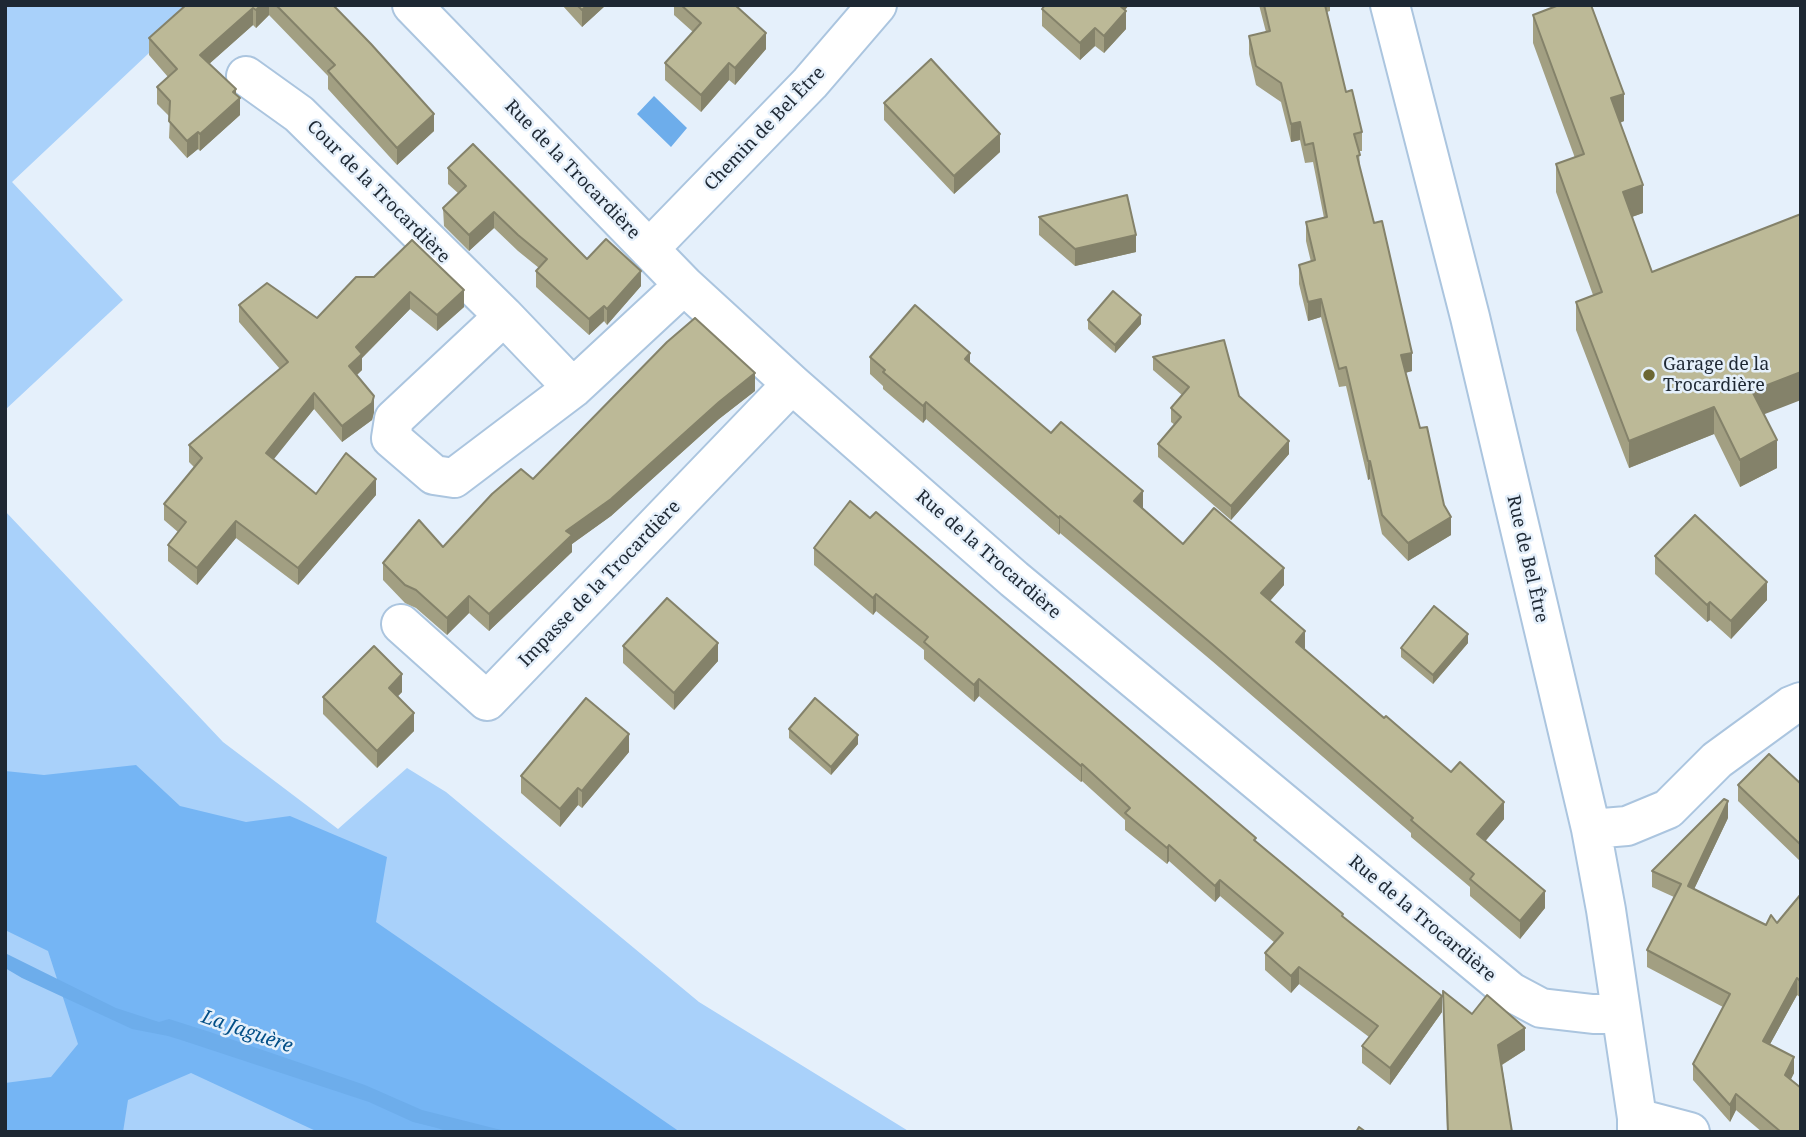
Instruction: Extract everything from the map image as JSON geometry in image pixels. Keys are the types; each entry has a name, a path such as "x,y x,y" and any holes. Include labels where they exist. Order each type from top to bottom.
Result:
{"street":[{"name":"Rue de la Trocardière","path":"412,5 684,285 792,384 1024,587 1511,992 1541,1009 1621,1014"},
{"name":"Chemin de Bel Être","path":"649,249 810,83 877,5"},
{"name":"Rue de Bel Être","path":"1390,5 1470,317 1591,829 1606,910 1637,1125"},
{"name":"Cour de la Trocardière","path":"246,76 299,114 504,316 573,388"},
{"path":"504,316 394,419 391,438 434,475 454,478 573,388 684,285"},
{"name":"Impasse de la Trocardière","path":"401,624 487,701 792,384"},
{"path":"1591,829 1626,826 1668,809 1717,760 1791,705 1801,702"},
{"path":"1637,1125 1690,1132"}],"shaded area":[{"path":"5,5 200,5 12,182 123,300 5,410"},
{"path":"654,96 687,128 671,147 637,114"},
{"path":"5,511 223,742 338,829 407,768 446,792 699,1002 910,1132 5,1132"},
{"path":"136,765 180,806 246,822 290,816 387,857 376,922 680,1132 318,1132 191,1073 128,1100 123,1132 5,1132 5,1083 51,1077 78,1044 48,951 5,930 5,771 44,775"},
{"path":"5,953 116,1008 159,1022 169,1019 365,1085 422,1110 509,1132 449,1132 413,1122 369,1102 181,1040 132,1029 5,968"}],"building":[{"path":"186,5 261,5 256,10 253,8 200,55 236,89 233,92 240,98 200,134 198,132 187,141 169,121 170,101 157,87 177,69 149,38"},
{"path":"276,5 333,5 434,114 397,148 328,71 335,65"},
{"path":"681,5 735,5 766,33 735,68 729,63 701,95 665,63 701,23"},
{"path":"1045,5 1119,5 1126,11 1104,36 1095,28 1080,43 1042,9"},
{"path":"1264,5 1325,5 1346,92 1352,90 1362,132 1354,134 1360,155 1357,156 1374,223 1382,221 1412,353 1401,355 1420,428 1427,427 1444,505 1451,517 1408,543 1382,515 1346,367 1339,369 1321,299 1308,302 1299,265 1315,260 1306,222 1327,217 1313,143 1305,145 1300,122 1291,124 1281,83 1256,66 1249,36 1270,31"},
{"path":"1559,5 1591,5 1624,94 1611,98 1643,185 1623,192 1652,272 1801,214 1801,372 1752,391 1777,440 1740,460 1714,407 1629,441 1576,302 1602,292 1556,164 1584,154 1533,15"},
{"path":"931,59 1000,134 954,176 884,103"},
{"path":"473,144 587,259 606,239 641,271 607,309 604,306 589,319 536,271 547,259 494,212 469,235 444,210 466,186 448,168"},
{"path":"1127,195 1136,235 1075,249 1039,217"},
{"path":"412,240 464,290 437,315 410,292 356,347 362,354 349,366 374,396 372,403 342,426 314,393 266,453 316,494 346,453 376,479 298,568 236,521 197,568 168,545 186,522 164,504 202,458 189,445 288,362 239,305 267,283 317,318 356,277 374,277"},
{"path":"1113,291 1141,315 1115,345 1088,320"},
{"path":"915,305 970,353 965,359 1051,433 1061,422 1143,491 1134,501 1183,544 1214,508 1284,568 1261,593 1305,631 1296,642 1451,772 1460,762 1504,802 1477,834 1545,891 1520,921 1470,879 1474,874 1411,820 1413,818 1212,644 1060,516 1059,518 926,402 923,406 883,372 885,370 870,357"},
{"path":"695,318 755,373 611,499 566,531 572,535 489,614 469,596 447,618 416,590 405,585 383,563 419,520 443,547 492,494 521,469 533,479 667,342"},
{"path":"1224,340 1239,396 1289,441 1231,506 1158,444 1181,417 1171,408 1189,387 1153,357"},
{"path":"850,501 870,518 876,512 1256,838 1254,840 1343,914 1342,916 1442,996 1390,1068 1362,1046 1378,1026 1299,967 1291,976 1265,953 1283,933 1220,880 1215,886 1169,845 1167,848 1125,813 1130,808 1082,764 1081,766 979,679 974,685 924,642 928,637 876,594 873,598 814,548"},
{"path":"1695,515 1767,582 1731,621 1710,602 1707,605 1655,556"},
{"path":"667,598 718,643 674,693 623,646"},
{"path":"1434,606 1468,634 1433,675 1401,648"},
{"path":"374,646 402,674 389,688 414,713 377,751 323,697"},
{"path":"586,698 629,734 582,791 578,788 560,809 521,776"},
{"path":"815,698 858,735 831,767 789,729"},
{"path":"1769,754 1801,784 1801,845 1738,785"},
{"path":"1724,799 1728,801 1688,886 1766,925 1771,915 1777,923 1801,894 1801,982 1797,978 1763,1041 1794,1057 1785,1075 1801,1088 1801,1132 1781,1132 1736,1094 1730,1105 1693,1064 1730,994 1647,950 1681,884 1652,871"},
{"path":"1443,991 1472,1014 1487,995 1525,1028 1498,1045 1512,1132 1448,1132"}],"place":[{"name":"Garage de la Trocardière","path":"1649,375"}],"water label":[{"name":"La Jaguère","path":"247,1032"}]}
